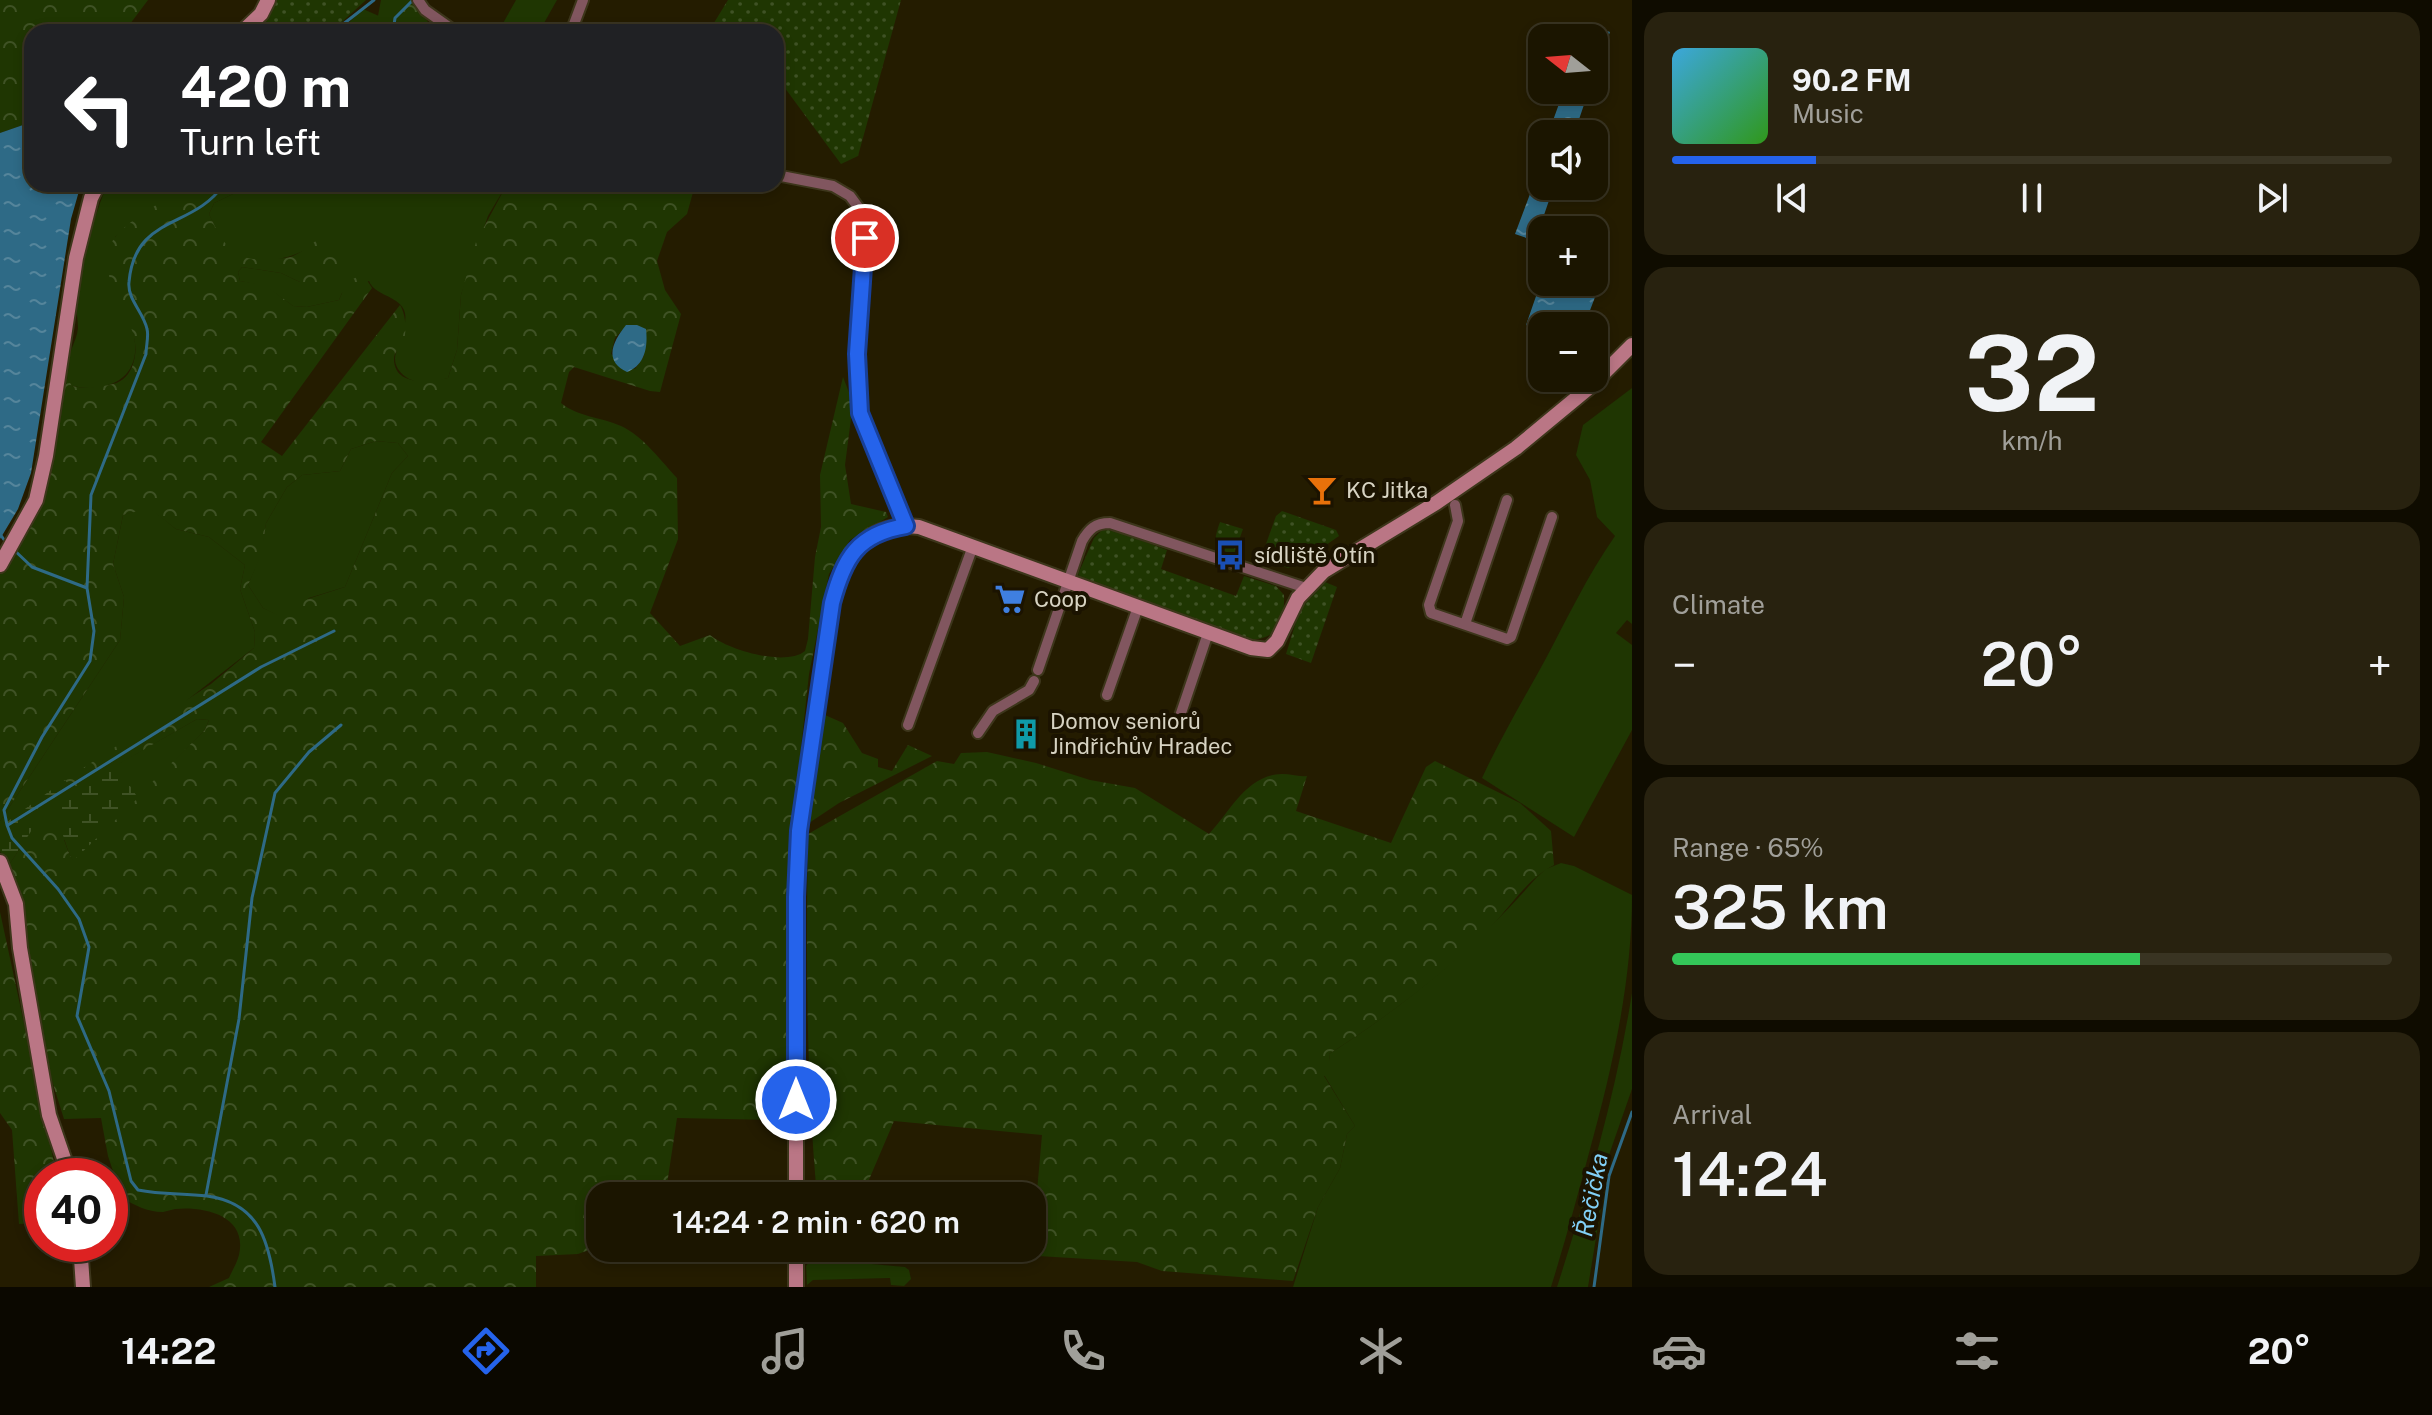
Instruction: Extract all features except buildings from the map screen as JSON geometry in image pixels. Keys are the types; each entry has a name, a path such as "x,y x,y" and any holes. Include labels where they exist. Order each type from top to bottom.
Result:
{"street":[{"path":"250,24 261,14 268,0"},
{"path":"574,24 583,0"},
{"path":"422,5 446,24"},
{"path":"784,177 833,186 850,196 861,211 865,238 857,354 860,413 906,526"},
{"path":"0,565 36,500 46,456 76,258 94,192"},
{"path":"796,1182 796,897 799,831 832,603 840,573 860,544 888,529 919,527 1251,648 1268,650 1277,641 1306,588 1324,571 1436,503 1516,448 1591,386 1632,345"},
{"path":"1465,624 1507,500"},
{"path":"1455,505 1458,521 1429,605 1431,613 1507,639 1511,637 1552,517"},
{"path":"1038,670 1082,541 1088,531 1101,523 1110,523 1306,588"},
{"path":"908,725 973,546"},
{"path":"1107,695 1138,607"},
{"path":"1177,725 1206,639"},
{"path":"978,733 993,711 1029,690 1034,681"},
{"path":"0,862 16,904 20,948 49,1115 64,1158"},
{"path":"81,1262 83,1287"},
{"path":"796,1262 796,1287"}],"green space":[{"path":"0,0 148,0 130,24 24,24 24,125 0,133"},
{"path":"277,0 366,0 340,24 262,24"},
{"path":"381,0 411,0 430,24 376,24"},
{"path":"516,0 557,0 544,24 503,24"},
{"path":"728,0 901,0 858,156 841,164 784,87 784,24 713,24"},
{"path":"363,9 379,16 377,24 347,24"},
{"path":"104,192 182,192 143,215 115,237 120,300 132,328 134,357 123,377 101,387 87,388 72,386 66,365 77,335 76,306 81,269"},
{"path":"180,192 234,192 214,203 209,214 219,234 238,254 257,259 289,257 328,235 338,259 337,265 319,282 300,282 281,273 242,267 238,272 240,281 265,285 293,306 307,307 339,300 347,282 363,274 372,288 261,442 282,456 400,305 405,318 405,334 394,356 396,368 400,374 415,380 448,378 457,350 461,295 476,242 503,192 693,192 687,214 667,232 657,261 665,290 681,314 660,392 574,367 569,372 561,403 629,430 677,478 678,539 650,613 680,646 710,635 757,655 785,657 805,651 821,527 820,475 843,377 853,403 845,465 851,504 886,512 888,517 850,540 829,574 809,674 790,848 786,1065 774,1120 677,1118 667,1182 586,1182 586,1251 536,1256 536,1287 209,1287 229,1278 238,1258 240,1242 231,1223 222,1216 199,1209 152,1211 128,1201 128,1158 109,1158 101,1118 64,1119 47,1065 7,868 41,816 53,811 73,860 205,730 209,720 197,719 72,791 65,780 211,684 254,648 255,632 240,589 245,565 209,537 176,529 149,508 123,515 113,564 124,597 120,640 0,821 0,568 45,468 66,376 72,386 86,388 120,381 132,367 135,355 133,333 110,281 108,262 111,244 116,236 136,218","holes":["626,326 644,356 635,369 611,354 615,338","376,441 398,443 408,456 392,473 345,587 295,603 282,617 263,608 248,585 262,553 266,523 287,487 302,475 340,471 351,449"]},
{"path":"502,192 488,216 461,295 457,350 448,378 419,382 404,376 399,370 395,357 403,342 404,310 396,301 376,290 369,281 342,293 339,300 307,307 293,306 265,286 240,281 238,272 242,267 281,273 300,282 307,249 288,257 266,260 236,254 219,236 209,214 214,203 233,194"},
{"path":"1632,388 1632,624 1627,620 1616,633 1632,645 1632,730 1574,837 1482,778 1595,567 1615,536 1597,517 1590,480 1576,455 1583,425"},
{"path":"376,441 398,443 408,456 392,473 345,587 309,598 282,618 263,608 248,585 261,553 266,523 287,487 302,475 340,471 351,449"},
{"path":"149,507 176,529 209,537 245,565 240,589 255,632 254,648 72,790 197,719 209,720 205,730 104,833 0,851 0,821 120,640 124,597 113,564 123,515"},
{"path":"1282,511 1336,530 1339,536 1288,568 1264,560 1262,555 1276,516"},
{"path":"1220,522 1243,529 1234,554 1216,544"},
{"path":"1111,529 1167,550 1161,569 1236,596 1244,576 1276,586 1284,595 1281,622 1266,637 1247,640 1081,580 1078,574 1094,538 1102,530"},
{"path":"1325,582 1337,587 1311,663 1286,654 1300,609"},
{"path":"825,715 843,723 862,753 878,759 878,767 892,771 908,745 932,756 839,803 809,823"},
{"path":"987,752 1090,780 1135,788 1209,834 1240,796 1258,781 1282,774 1307,776 1296,811 1391,843 1426,767 1435,761 1520,803 1551,831 1554,865 1534,879 1484,934 1429,983 1329,1054 1330,1061 1340,1068 1324,1076 1355,1126 1347,1134 1340,1168 1318,1207 1293,1281 1162,1271 1137,1262 1046,1256 1046,1182 1038,1182 1042,1135 894,1121 868,1182 816,1182 808,1015 808,834 937,761 954,764 961,753"},
{"path":"116,765 138,798 73,861 53,812 41,816 7,868 0,851 0,827 65,780 72,790"},
{"path":"1561,863 1574,866 1632,895 1629,961 1613,1058 1551,1287 1293,1287 1318,1207 1340,1168 1347,1134 1355,1126 1324,1075 1330,1061 1329,1054 1439,973 1490,927 1537,877"},
{"path":"0,912 53,1158 24,1158 24,1224 19,1224 12,1130 0,1113"},
{"path":"1632,993 1632,1089 1610,1152 1588,1287 1557,1287 1600,1141"},
{"path":"809,1262 850,1262 905,1267 911,1279 904,1286 891,1285 890,1278 813,1280 807,1285 806,1266"}],"water":[{"path":"1559,104 1584,104 1579,120 1553,120"},
{"path":"24,125 24,192 79,192 71,219 31,473 18,509 0,539 0,133"},
{"path":"1528,199 1549,200 1544,216 1528,216 1528,239 1515,234"},
{"path":"1536,296 1595,296 1589,312 1531,312"},
{"path":"626,325 646,329 646,349 638,365 627,372 613,357 614,344"}],"waterway":[{"path":"343,24 374,0"},
{"path":"394,24 395,18 413,0"},
{"path":"217,192 197,209 154,233 142,244 134,260 129,288 143,317 148,338 146,354 91,495 87,588 94,631 90,661 42,737 4,810 12,838 58,889 79,919 89,947 77,1016 109,1091 131,1181 138,1190 207,1196 239,1207 250,1216 265,1240 275,1287"},
{"path":"0,534 7,544"},
{"path":"13,549 32,567 87,588"},
{"path":"8,825 261,667 334,631"},
{"path":"206,1195 239,1019 252,898 275,793 309,752 341,725"},
{"name":"Řečička","path":"1594,1287 1609,1176 1632,1112"}],"place":[{"name":"KC Jitka","path":"1322,490"},
{"name":"sídliště Otín","path":"1230,555"},
{"name":"Coop","path":"1010,599"},
{"name":"Domov seniorů Jindřichův Hradec","path":"1026,734"}],"route":[{"path":"796,1100 799,831 832,603 840,573 860,544 888,529 906,526 860,413 857,354 865,238"}]}
